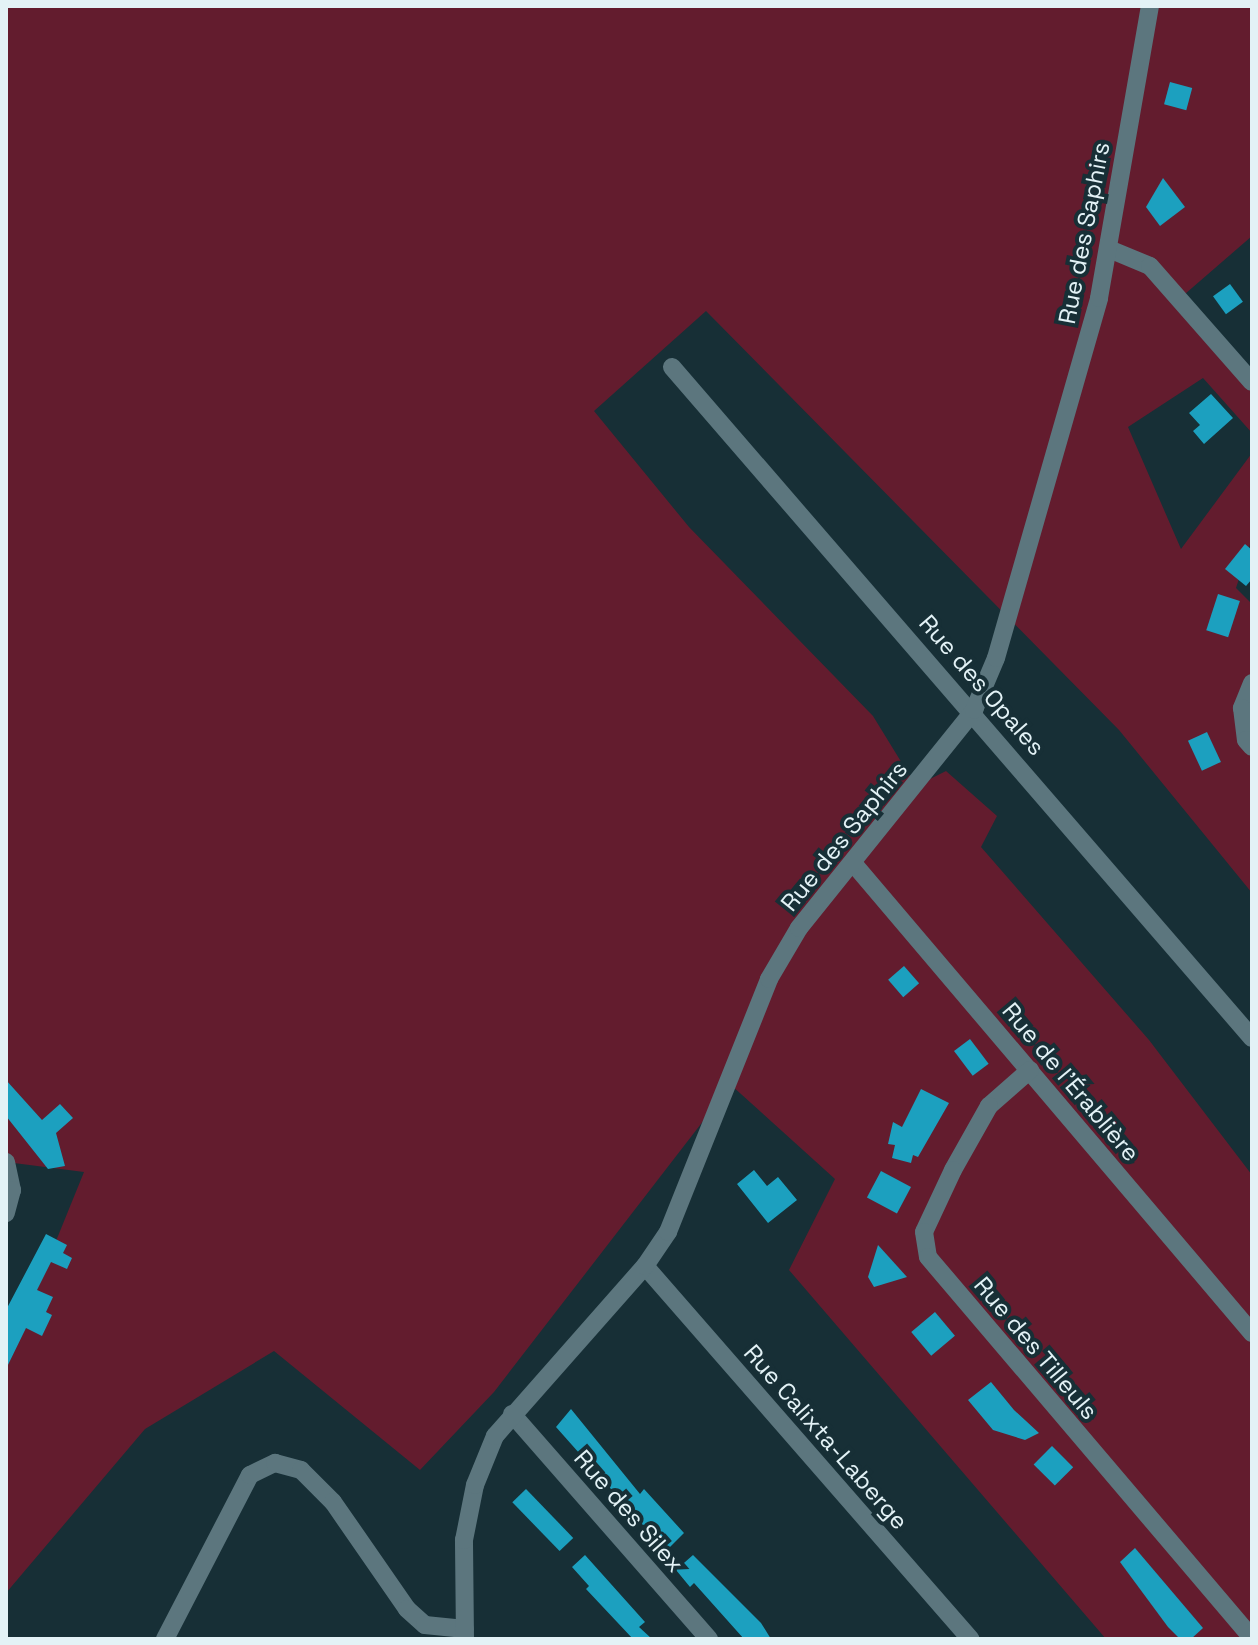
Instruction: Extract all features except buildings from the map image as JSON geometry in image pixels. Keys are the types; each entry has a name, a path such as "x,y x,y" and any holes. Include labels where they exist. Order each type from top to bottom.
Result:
{"street":[{"name":"Rue des Saphirs","path":"465,1634 464,1540 475,1485 495,1436 645,1266 668,1232 769,979 799,928 974,710 1005,628 1109,249 1150,6"},
{"path":"1109,249 1150,266 1252,382"},
{"name":"Rue des Opales","path":"672,367 974,710 1252,1038"},
{"path":"1252,683 1242,708 1246,740 1252,747"},
{"name":"Rue de l'Érablière","path":"853,863 1252,1333"},
{"name":"Rue des Tilleuls","path":"1030,1070 989,1106 953,1170 924,1232 928,1257 1252,1638"},
{"path":"6,1162 12,1190 6,1213"},
{"name":"Rue Calixta-Laberge","path":"645,1266 970,1639"},
{"name":"Rue des Silex","path":"512,1414 709,1639"},
{"path":"165,1639 250,1475 275,1463 301,1470 333,1502 407,1609 425,1625 465,1634"}],"shaded area":[{"path":"6,6 1252,6 1252,236 1185,294 1252,381 1252,433 1203,378 1128,427 1181,549 1252,453 1252,538 1236,588 1252,604 1252,893 1119,730 706,311 594,411 689,527 873,716 916,786 946,771 997,816 981,847 1149,1040 1252,1175 1252,1639 1106,1639 789,1270 835,1179 731,1085 494,1392 420,1470 274,1351 145,1429 6,1593 6,1364 84,1172 6,1162"}]}
